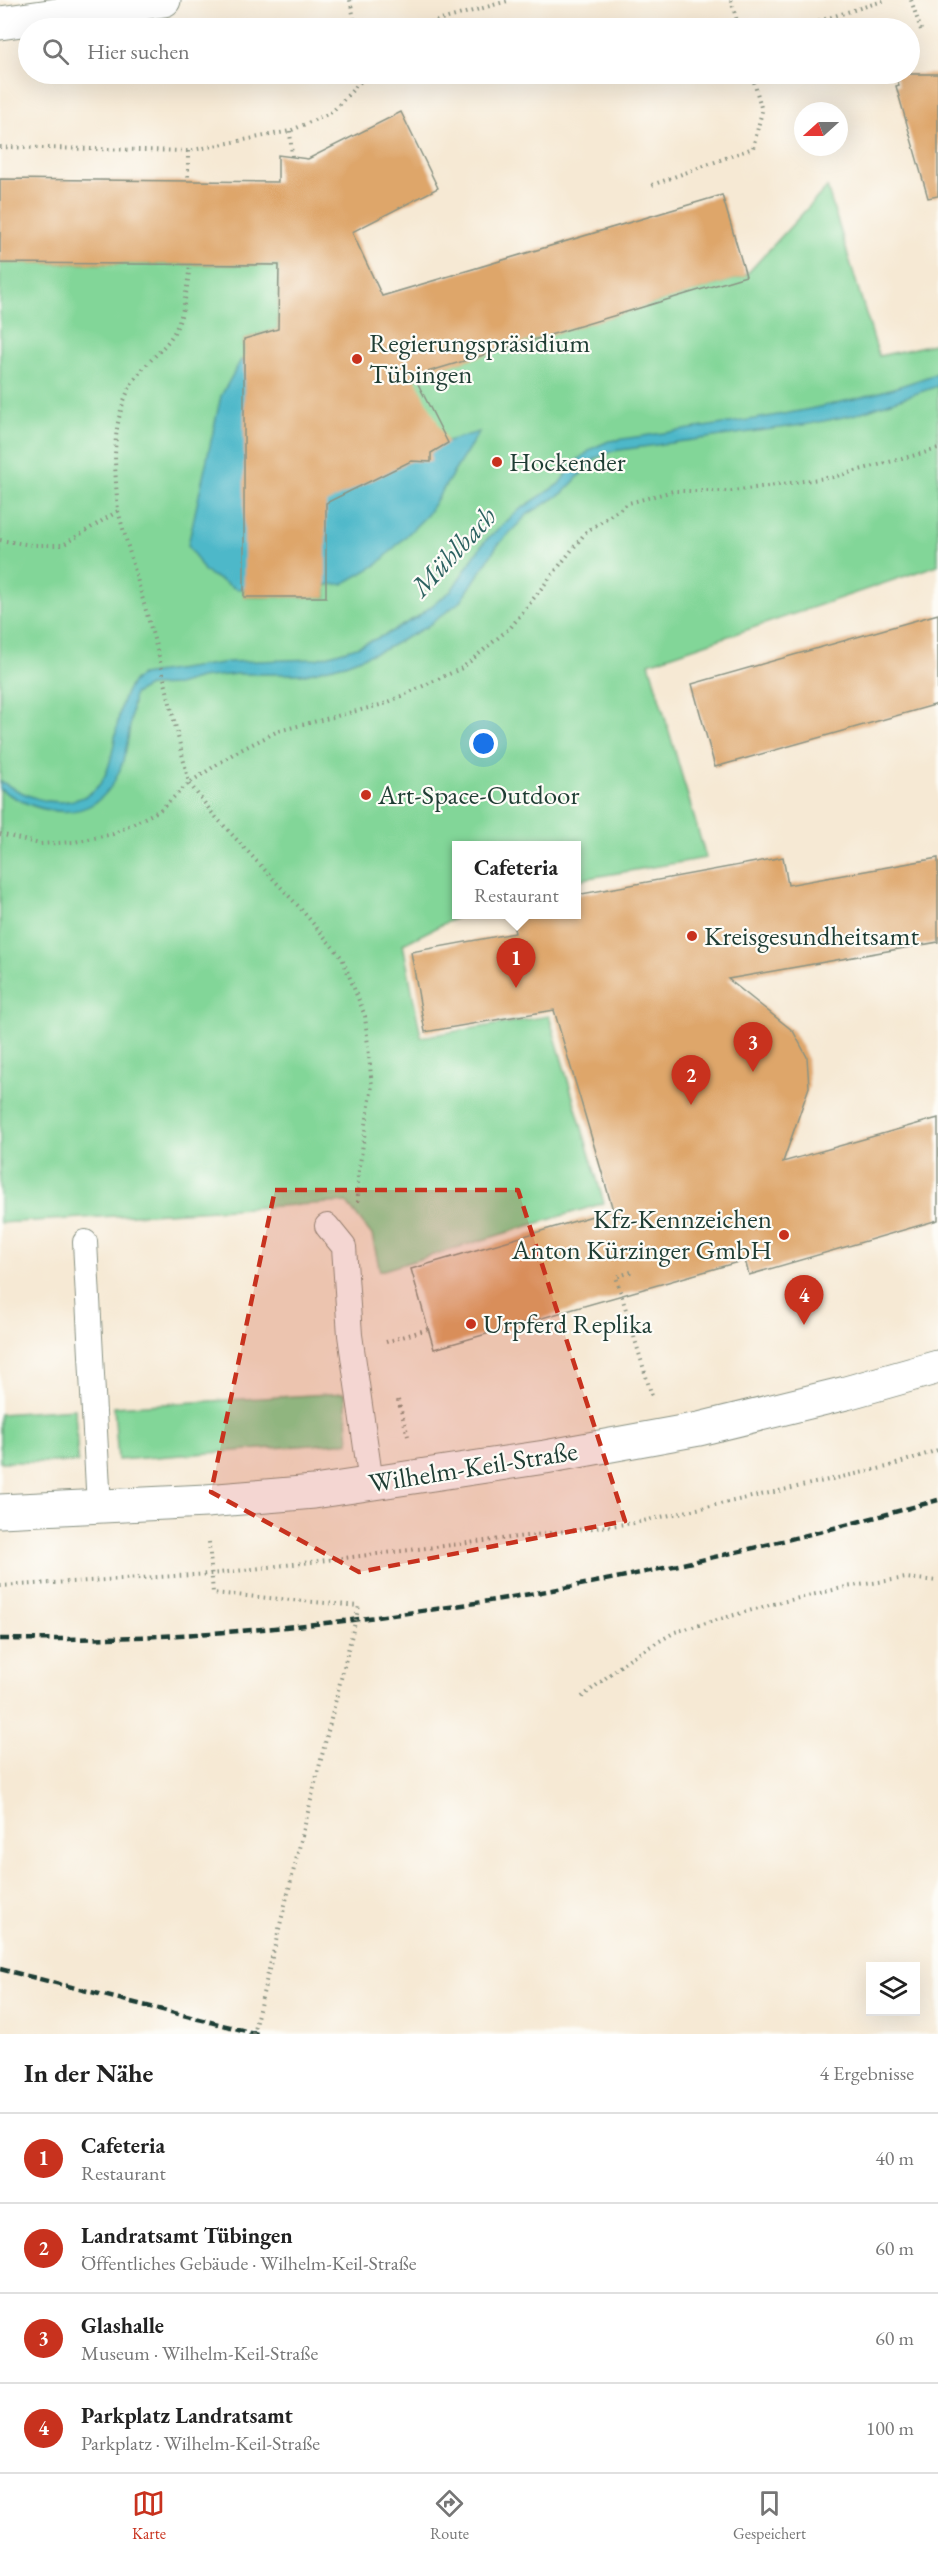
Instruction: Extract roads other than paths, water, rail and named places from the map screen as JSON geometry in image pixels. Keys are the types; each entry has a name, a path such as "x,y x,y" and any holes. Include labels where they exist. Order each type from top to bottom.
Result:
{"street":[{"path":"30,18 164,0"},
{"path":"0,22 18,20"},
{"name":"Wilhelm-Keil-Straße","path":"0,1511 217,1500 371,1484 545,1457 699,1429 938,1366"}],"lane":[{"path":"327,1226 344,1247 351,1347 371,1484"},
{"path":"85,1242 99,1507"}],"water":[{"path":"241,360 353,391 444,442 479,432 427,515 378,564 343,584 236,589 205,572 188,545 221,396"},
{"path":"938,373 938,386 853,415 809,424 613,451 596,458 563,493 528,514 497,546 461,601 426,627 385,649 345,664 305,674 236,674 200,678 177,685 149,686 134,694 127,746 117,776 106,793 94,803 79,810 47,810 15,798 0,789 0,781 38,799 57,802 78,799 94,790 105,776 111,759 122,703 129,687 141,675 229,662 316,659 357,647 417,617 451,591 484,542 519,510 559,484 575,462 593,448 609,441 734,423 817,408 898,387"}],"railway":[{"path":"0,1639 119,1638 238,1631 356,1619 474,1603 591,1583 707,1559 938,1500"},
{"path":"0,1969 258,2034"}],"place":[{"name":"Regierungspräsidium Tübingen","path":"357,359"},
{"name":"Hockender","path":"497,462"},
{"name":"Art-Space-Outdoor","path":"366,795"},
{"name":"Kreisgesundheitsamt","path":"692,936"},
{"name":"Cafeteria","path":"516,988"},
{"name":"Glashalle","path":"753,1072"},
{"name":"Landratsamt Tübingen","path":"691,1105"},
{"name":"Kfz-Kennzeichen Anton Kürzinger GmbH","path":"784,1235"},
{"name":"Urpferd Replika","path":"471,1324"},
{"name":"Parkplatz Landratsamt","path":"804,1325"}],"water label":[{"name":"Mühlbach","path":"453,551"}]}
